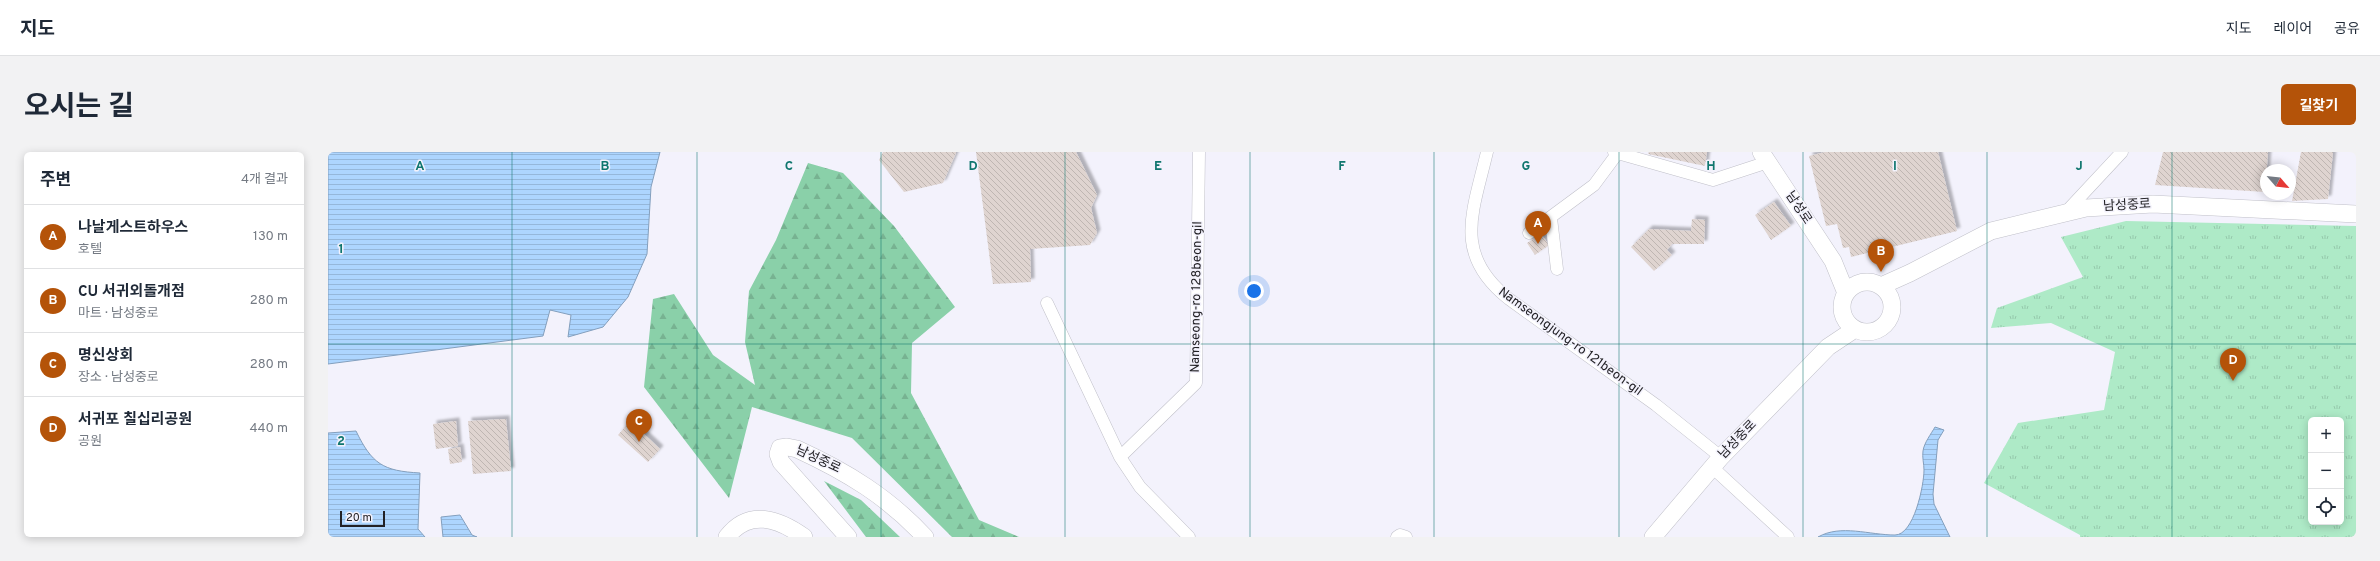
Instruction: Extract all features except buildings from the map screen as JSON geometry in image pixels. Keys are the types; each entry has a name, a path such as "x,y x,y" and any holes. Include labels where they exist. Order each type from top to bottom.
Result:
{"street":[{"name":"Namseong-ro 128beon-gil","path":"1120,457 1196,383 1199,152"},
{"name":"Namseongjung-ro 121beon-gil","path":"1487,152 1471,221 1470,239 1477,263 1485,276 1509,299 1656,405 1717,463 1788,537"},
{"path":"2066,212 2122,152"},
{"path":"1529,233 1594,185 1616,153 1641,159 1678,172 1713,180 1765,157"},
{"name":"남성로","path":"1765,157 1835,264 1846,293"},
{"name":"남성중로","path":"1885,291 1910,274 1991,231 2086,208 2154,204 2356,214"},
{"path":"1551,218 1557,269"},
{"name":"남성로","path":"1835,264 1859,283"},
{"path":"1867,282 1885,291 1891,312 1883,326 1869,332 1850,323 1842,306 1846,293 1859,283 1867,282"},
{"path":"1047,303 1120,457 1140,487 1188,537"},
{"name":"남성중로","path":"1653,537 1717,463 1850,323"},
{"name":"남성중로","path":"848,537 781,462 778,454 780,448 787,446 798,449 868,486 894,507 925,537"},
{"path":"727,537 734,529 745,522 761,518 783,524 804,537"},
{"path":"1397,537 1400,534 1406,537"}],"green space":[{"path":"808,163 843,173 894,226 955,307 912,343 911,393 979,520 1019,537 952,537 852,438 752,407 729,498 644,387 653,299 674,294 713,355 755,385 745,342 749,291 776,240"},
{"path":"2126,221 2356,226 2356,537 2080,537 2080,535 1984,483 2018,423 2104,410 2115,352 2051,323 1991,328 1997,308 2083,277 2061,237"},
{"path":"824,481 861,500 900,537 866,537"}],"water":[{"path":"328,152 660,152 651,187 647,254 628,297 603,327 568,337 571,315 550,310 543,336 328,364"},
{"path":"1935,427 1944,430 1938,440 1933,494 1934,504 1950,537 1818,537 1836,531 1855,531 1885,535 1902,533 1908,527 1917,508 1924,477 1924,448"},
{"path":"356,431 368,451 380,464 388,468 420,473 418,529 425,537 328,537 328,433"},
{"path":"460,515 472,535 477,537 443,537 441,517"}],"place":[{"name":"나날게스트하우스","path":"1538,244"},
{"name":"CU 서귀외돌개점","path":"1881,272"},
{"name":"서귀포 칠십리공원","path":"2233,381"},
{"name":"명신상회","path":"639,442"}]}
